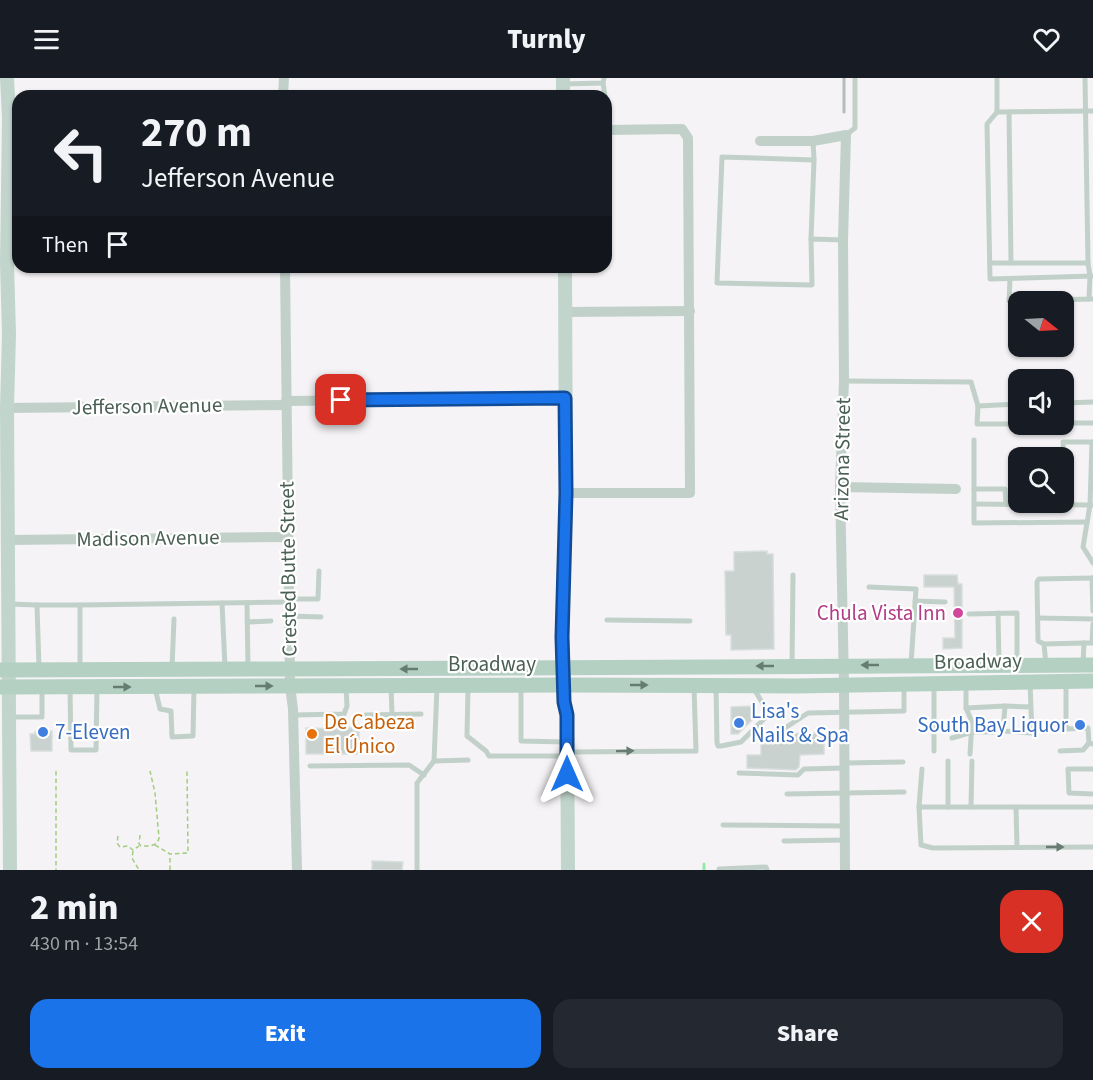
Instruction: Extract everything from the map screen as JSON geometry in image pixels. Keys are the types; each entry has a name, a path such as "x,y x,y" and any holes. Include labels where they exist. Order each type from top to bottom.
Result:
{"main road":[{"name":"Broadway","path":"4,670 1088,665"},
{"name":"Broadway","path":"4,687 796,686 1093,681"}],"street":[{"path":"5,86 12,111"},
{"path":"566,493 690,493 688,138 682,129 612,130"},
{"path":"760,141 813,141 846,135"},
{"name":"Arizona Street","path":"845,870 845,712 840,487 844,381 843,240 846,135"},
{"path":"10,870 5,848 9,717 4,687 8,604 4,540 12,273"},
{"name":"Crested Butte Street","path":"285,273 290,686 293,715 297,870"},
{"path":"565,273 566,493 563,667 567,750 568,870"},
{"path":"565,312 690,311"},
{"name":"Jefferson Avenue","path":"7,408 565,398"},
{"path":"840,487 956,489"},
{"name":"Madison Avenue","path":"4,540 288,537"}],"lane":[{"path":"846,135 855,128 855,78"},
{"path":"997,78 997,112 987,124 990,279 1091,276"},
{"path":"1010,279 1009,301 1091,299 1091,276 1088,263 1085,78"},
{"path":"563,86 604,80"},
{"path":"997,112 1093,111"},
{"path":"1009,112 1011,263"},
{"path":"759,158 760,141"},
{"path":"813,141 814,160 811,239 812,285 717,283 722,157 814,160"},
{"path":"811,239 843,240"},
{"path":"990,263 1088,263"},
{"path":"844,381 971,382 978,406 977,424 1008,423"},
{"path":"1074,403 1093,402"},
{"path":"978,406 1008,404"},
{"path":"1074,423 1093,423"},
{"path":"974,440 974,523 1087,522"},
{"path":"1063,447 1063,442 1093,442 1091,505 1083,547 1093,563"},
{"path":"974,489 1005,489 1006,504 974,504"},
{"path":"1074,505 1091,505"},
{"path":"8,604 247,603 318,599 319,571"},
{"path":"792,666 793,575"},
{"path":"1093,611 1092,578 1039,579 1037,582 1038,641 1044,644 1092,643 1093,624"},
{"path":"869,587 916,589 911,665"},
{"path":"915,601 945,602"},
{"path":"222,603 225,669"},
{"path":"247,603 248,669"},
{"path":"37,605 39,670"},
{"path":"80,605 80,669"},
{"path":"969,614 1017,613 1017,665"},
{"path":"998,614 999,665"},
{"path":"289,616 321,617"},
{"path":"1038,618 1093,619"},
{"path":"172,669 174,619"},
{"path":"607,620 690,621"},
{"path":"247,622 271,621"},
{"path":"1044,644 1046,665"},
{"path":"1084,644 1088,665"},
{"path":"1060,752 1083,750 1091,744 1088,728 1066,729 1066,681"},
{"path":"1005,706 1003,731 1032,733 1030,682"},
{"path":"785,728 808,713 904,711 904,683"},
{"path":"934,683 934,751"},
{"path":"966,683 966,708 972,722 971,807"},
{"path":"391,685 392,714"},
{"path":"417,870 417,783 434,761 436,685"},
{"path":"468,685 467,736 489,756 567,750 696,751 694,685"},
{"path":"522,685 521,741 567,750"},
{"path":"716,685 718,746 741,742 764,719 766,709 752,686"},
{"path":"293,715 344,714 347,706 346,686"},
{"path":"9,717 42,717 42,687"},
{"path":"70,687 71,750 96,750 97,687"},
{"path":"154,687 160,709 171,711 172,737 193,736 194,687"},
{"path":"966,708 1031,707"},
{"path":"366,715 421,714"},
{"path":"952,738 972,732 994,732"},
{"path":"434,761 468,760"},
{"path":"948,761 948,807"},
{"path":"739,773 798,775 804,769 903,762"},
{"path":"310,766 409,765 424,775"},
{"path":"922,769 919,807 921,845 933,848 1093,847"},
{"path":"1093,769 1068,769 1069,793 1093,794"},
{"path":"787,794 904,792"},
{"path":"919,807 1093,807"},
{"path":"1016,807 1017,847"},
{"path":"723,825 846,826"},
{"path":"784,841 846,840"},
{"path":"718,869 766,867 766,870"}],"path":[{"path":"56,771 56,870"},
{"path":"150,771 159,829 158,842 155,845"},
{"path":"139,870 132,858 133,850 140,845 155,845 170,854 188,853 187,771"},
{"path":"140,835 140,845"},
{"path":"118,836 118,846 128,846 133,850"},
{"path":"170,854 170,870"}],"building":[{"path":"767,551 767,554 773,554 774,649 731,650 731,635 726,635 725,571 734,571 734,552"},
{"name":"Chula Vista Inn","path":"924,575 957,575 958,584 962,584 962,648 943,649 943,638 955,638 954,587 924,587"},
{"path":"755,706 755,717 738,734 731,734 731,707"},
{"path":"344,727 359,731 359,754 306,754 306,728 344,729"},
{"path":"52,731 52,751 31,751 30,734"},
{"path":"824,733 824,754 800,755 799,767 796,770 747,768 747,755 761,755 761,744 774,744 774,734"},
{"path":"372,861 403,862 402,870 372,870"}],"waterway":[{"path":"704,864 704,870"}],"railway":[{"path":"844,78 844,112"}],"place":[{"name":"Chula Vista Inn","path":"958,613"},
{"name":"Lisa's Nails & Spa","path":"739,723"},
{"name":"South Bay Liquor","path":"1080,725"},
{"name":"7-Eleven","path":"43,732"},
{"name":"De Cabeza El Único","path":"312,734"}],"route":[{"path":"341,400 565,398 566,521 562,637 564,702 567,715 567,774"}]}
